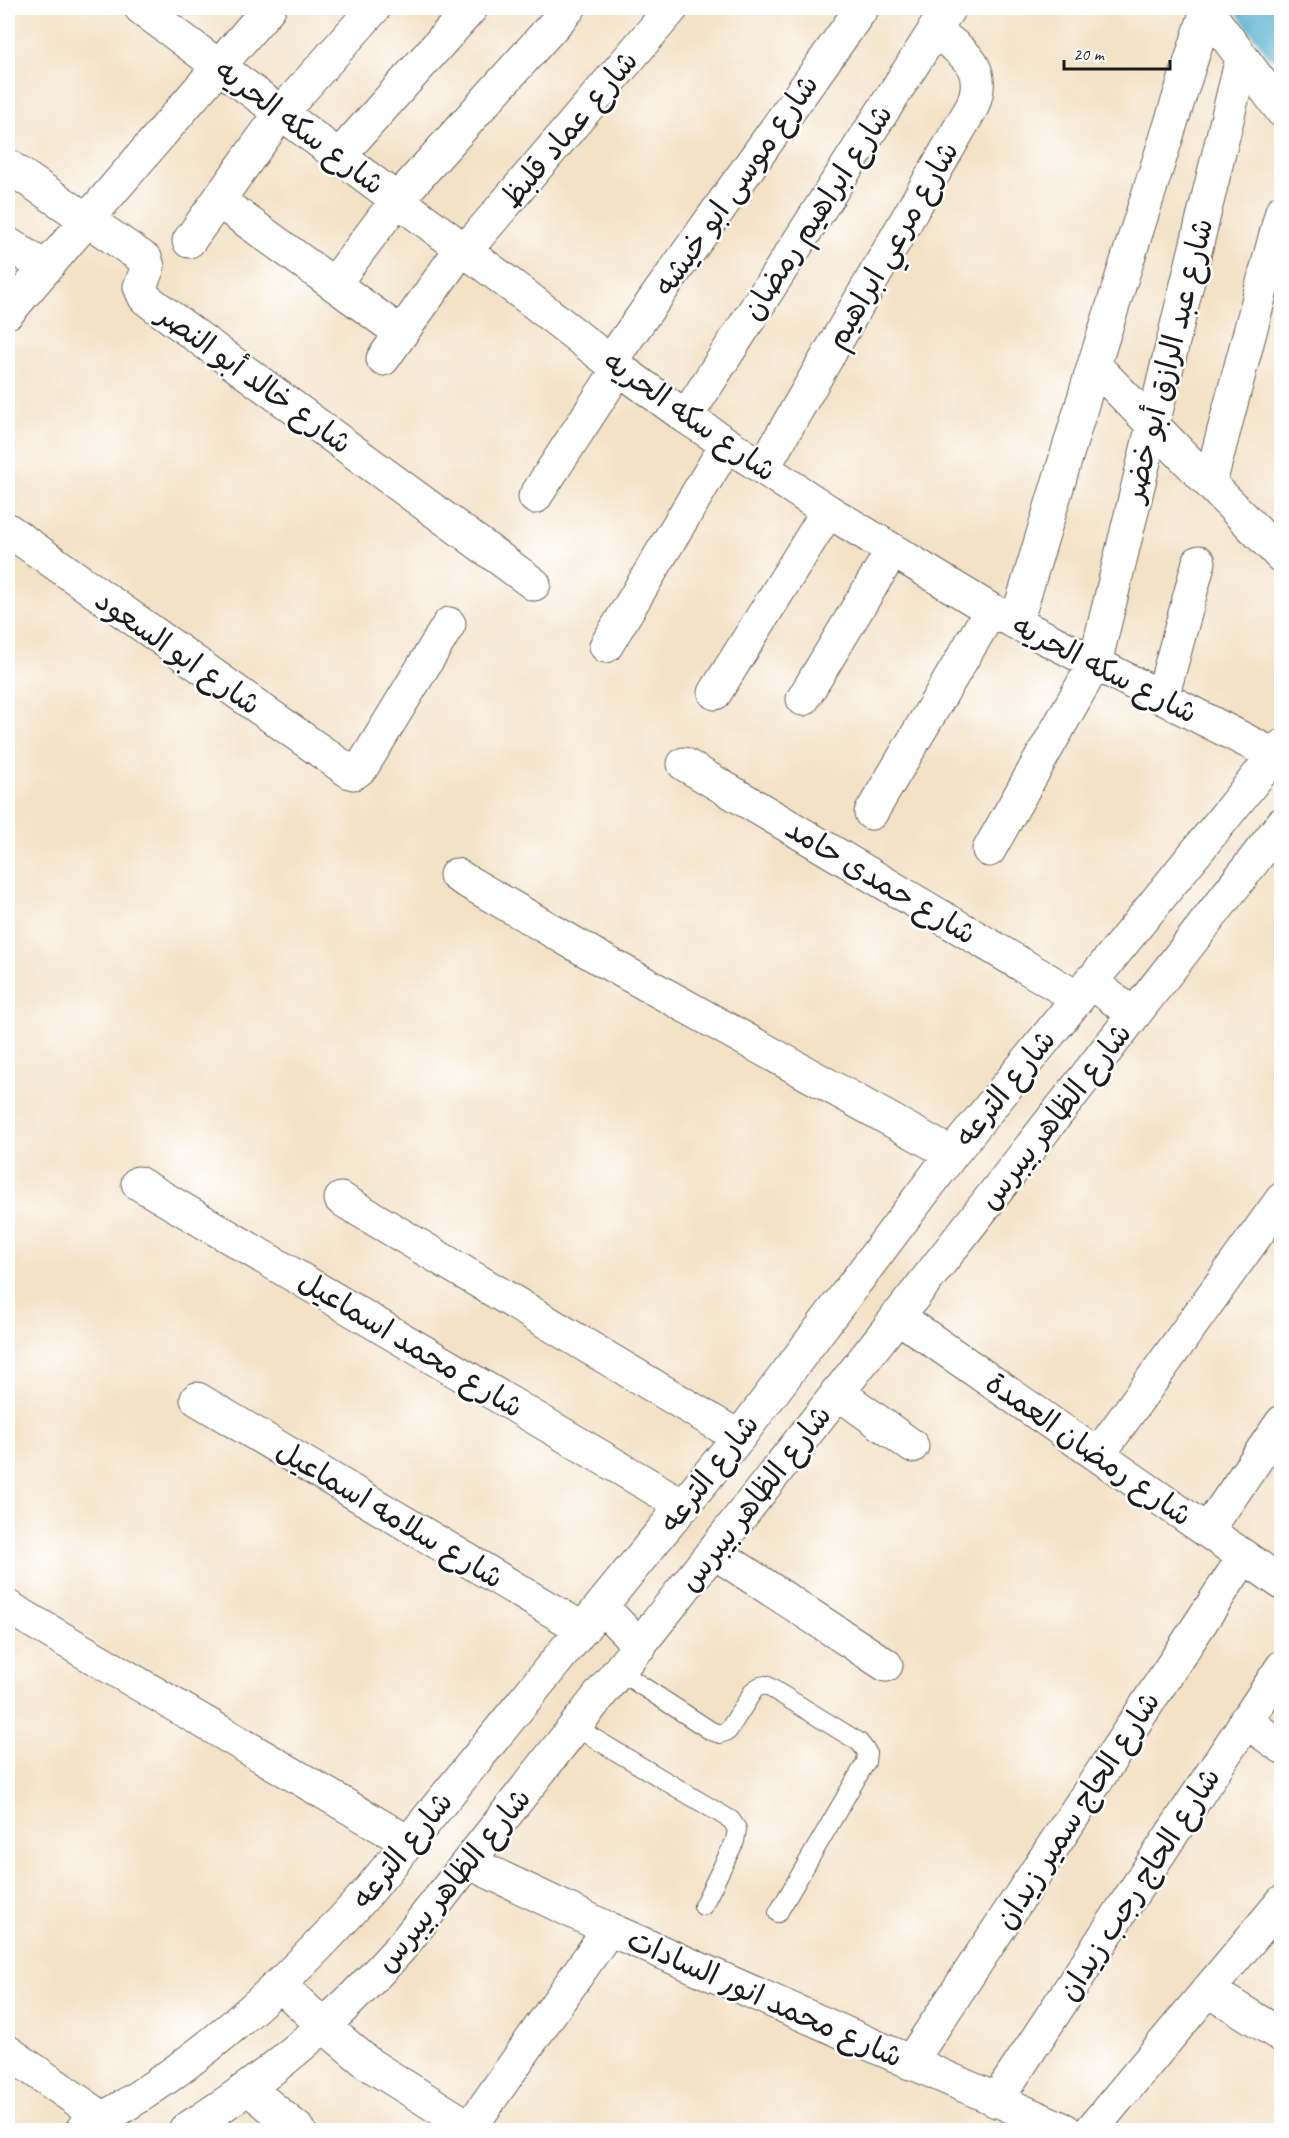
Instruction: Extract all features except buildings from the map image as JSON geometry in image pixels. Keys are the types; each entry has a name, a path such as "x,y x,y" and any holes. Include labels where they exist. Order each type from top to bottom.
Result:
{"street":[{"path":"8,312 269,8"},
{"path":"189,241 281,113 374,8"},
{"path":"339,156 471,8"},
{"path":"219,201 334,284 397,200 569,8"},
{"name":"شارع عماد قلبظ","path":"334,284 392,346 464,250 672,8"},
{"name":"شارع موسى ابو خيشه","path":"535,497 614,365 862,8"},
{"path":"1206,9 1281,111"},
{"path":"872,813 1004,617 1094,364 1206,9"},
{"name":"شارع سكه الحريه","path":"154,11 219,66 614,365 686,417 828,511 1004,617 1162,698 1279,754"},
{"name":"شارع ابراهيم رمضان","path":"686,417 942,19"},
{"name":"شارع مرعي ابراهيم","path":"763,468 978,94 979,80 975,67 942,19"},
{"name":"شارع عبد الرازق أبو خضر","path":"989,850 1095,663 1242,58"},
{"name":"شارع خالد أبو النصر","path":"8,166 146,260 148,267 140,287 145,298 534,584"},
{"path":"1210,483 1281,211"},
{"path":"8,244 46,268"},
{"path":"1094,364 1281,557"},
{"path":"606,646 727,444"},
{"path":"715,693 828,511"},
{"name":"شارع ابو السعود","path":"8,530 354,773 362,767 448,624"},
{"path":"803,699 892,551"},
{"path":"1162,698 1199,562"},
{"name":"شارع الترعه","path":"93,2125 166,2078 216,2040 280,1985 326,1940 368,1892 739,1437 951,1154 1279,754"},
{"name":"شارع حمدى حامد","path":"684,764 1084,990 1134,1015"},
{"name":"شارع الظاهر بيبرس","path":"185,2130 249,2088 325,2026 365,1988 403,1945 714,1552 1281,824"},
{"path":"456,875 616,968 951,1154"},
{"name":"شارع محمد اسماعيل","path":"138,1183 684,1506"},
{"path":"341,1199 739,1437"},
{"path":"1098,1455 1281,1199"},
{"name":"شارع رمضان العمدة","path":"897,1316 1281,1582"},
{"path":"837,1392 912,1446"},
{"name":"شارع سلامه اسماعيل","path":"197,1399 639,1646"},
{"path":"1207,1531 1281,1422"},
{"path":"714,1552 886,1665"},
{"name":"شارع الحاج سمير زيدان","path":"910,2063 1244,1557"},
{"path":"8,1607 408,1842"},
{"name":"شارع الحاج رجب زيدان","path":"996,2101 1281,1667"},
{"path":"1245,1721 1281,1748"},
{"name":"شارع محمد انور السادات","path":"468,1863 609,1929 1065,2130"},
{"path":"1091,2130 1281,1902"},
{"path":"280,1985 369,2064 472,2129 609,1929"},
{"path":"1208,1990 1281,2036"},
{"path":"8,2052 93,2125"},
{"path":"249,2088 299,2130"}],"lane":[{"path":"619,1671 711,1731 720,1734 728,1731 754,1690 766,1685 859,1742 867,1752 866,1762 778,1913"},
{"path":"575,1727 731,1820 737,1829 735,1841 703,1906"}],"waterway":[{"path":"1256,8 1282,43"}]}
